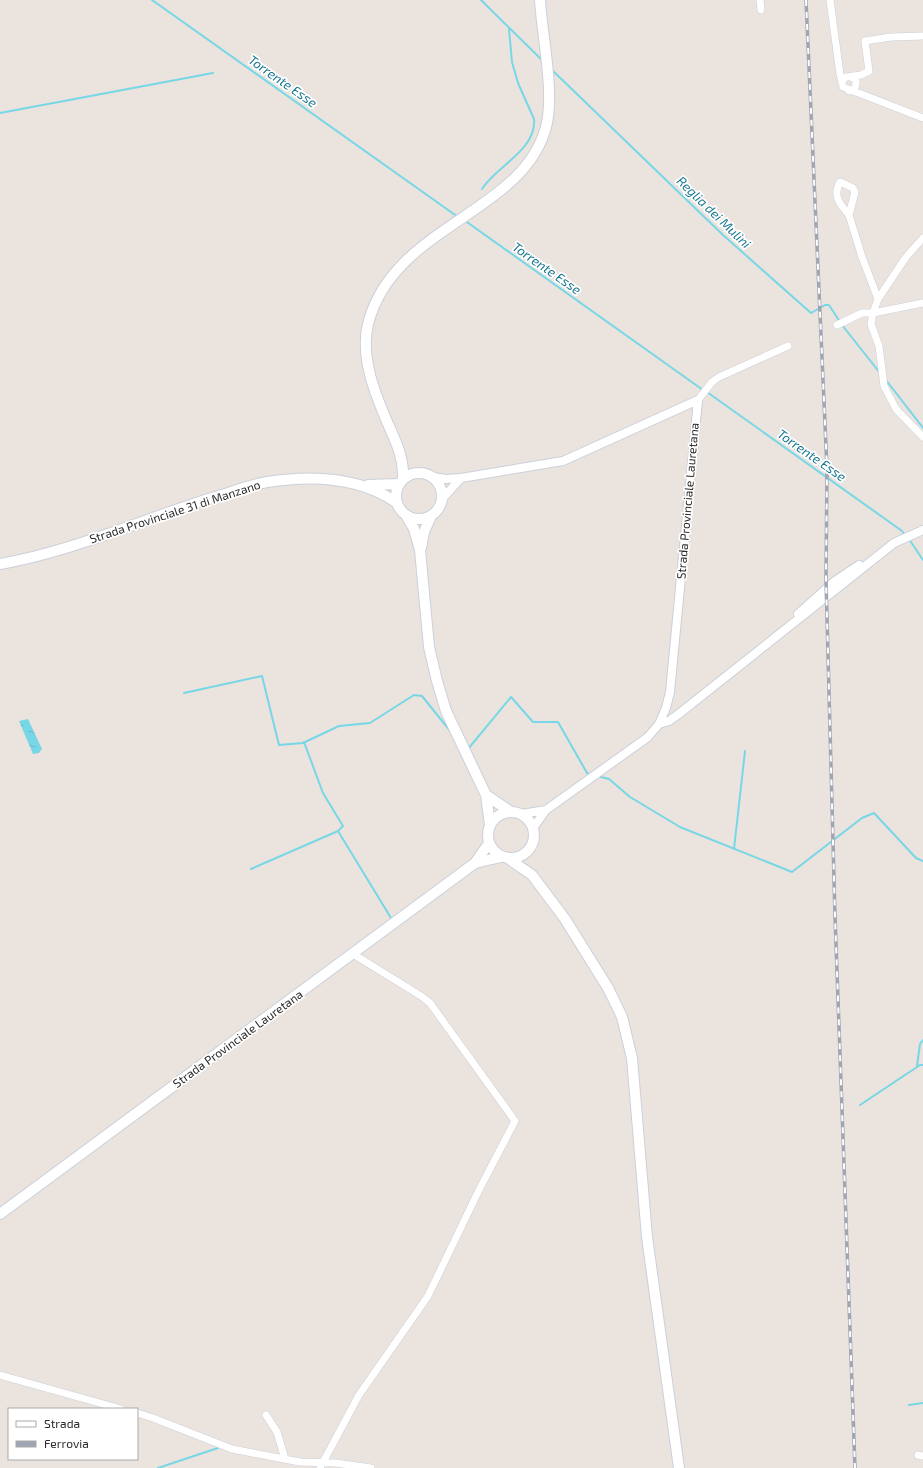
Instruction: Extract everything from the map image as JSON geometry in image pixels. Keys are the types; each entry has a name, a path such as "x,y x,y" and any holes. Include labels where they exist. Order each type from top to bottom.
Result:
{"main road":[{"path":"540,0 549,96 546,126 536,151 518,175 493,195 427,242 391,275 375,300 367,326 366,352 371,377 399,450 403,465 401,481 395,494 396,502 414,529 420,550 429,647 437,681 446,711 486,795 490,825 487,838 492,850 532,875 565,919 608,988 622,1016 632,1058 647,1237 679,1468"},
{"path":"399,450 420,472 433,477 442,488 443,498 440,507 431,516 424,532 420,550"},
{"path":"360,485 383,486 401,481 410,474 420,472"},
{"name":"Strada Provinciale 31 di Manzano","path":"0,564 52,552 189,505 266,482 309,478 328,479 360,485 379,492 396,502"},
{"path":"406,515 416,519 431,516"},
{"path":"486,795 511,812"},
{"path":"490,825 498,815 511,812"},
{"name":"Strada Provinciale Lauretana","path":"511,812 522,814"},
{"path":"522,814 530,822 533,828 534,838 532,846 528,852 532,875"},
{"name":"Strada Provinciale Lauretana","path":"0,1214 475,863 489,843"},
{"name":"Strada Provinciale Lauretana","path":"475,863 505,858 519,858 528,852"}],"street":[{"path":"760,0 761,10"},
{"path":"830,0 843,88 923,118"},
{"path":"842,81 846,77 861,75 869,72 865,41 923,36"},
{"path":"849,91 854,89 856,85 856,80 851,77"},
{"path":"849,215 862,257 878,299"},
{"path":"923,238 906,257 878,299 871,324 879,346 884,386 896,409 923,437"},
{"path":"836,325 862,313 873,313 923,303"},
{"path":"433,477 445,479 461,478 563,461 699,398 712,382 719,377 788,346"},
{"name":"Strada Provinciale Lauretana","path":"533,828 546,810 648,737 659,724 666,708 675,640 699,398"},
{"path":"443,498 461,478"},
{"name":"Strada Provinciale Lauretana","path":"659,724 669,721 680,713 774,639 794,617 835,581 894,543 923,530"},
{"path":"666,708 680,713"},
{"name":"Strada Provinciale Lauretana","path":"522,814 546,810"},
{"path":"322,1465 372,1375 417,1315 428,1296 479,1190 515,1121 430,1003 353,954"},
{"path":"0,1375 117,1408"},
{"path":"138,1413 232,1450 322,1465 371,1468"},
{"path":"266,1415 283,1445 285,1459"}],"water":[{"path":"28,719 42,749 39,753 33,754 19,721"}],"waterway":[{"name":"Torrente Esse","path":"152,0 458,217"},
{"name":"Reglia dei Mulini","path":"481,0 543,61"},
{"path":"482,189 488,181 522,149 529,140 533,130 534,119 518,83 512,62 509,29"},
{"name":"Reglia dei Mulini","path":"551,69 723,235 811,313 825,305 829,305 840,322"},
{"path":"0,113 213,73"},
{"name":"Torrente Esse","path":"464,220 703,390"},
{"name":"Reglia dei Mulini","path":"842,325 880,373"},
{"name":"Reglia dei Mulini","path":"886,380 923,428"},
{"name":"Torrente Esse","path":"707,392 902,531 906,536"},
{"name":"Torrente Esse","path":"909,539 923,560"},
{"path":"184,693 262,676 279,745 303,743 339,726 370,723 414,695 422,696 451,732"},
{"path":"468,749 511,697 533,722 558,722 587,773 591,775"},
{"path":"251,869 338,831 343,826 323,793 304,742"},
{"path":"734,849 745,751"},
{"path":"597,776 609,779 630,797 680,827 792,872 862,818 874,813 916,858 923,861"},
{"path":"338,831 391,918"},
{"path":"917,1066 920,1044 923,1040"},
{"path":"860,1105 920,1065 923,1065"},
{"path":"909,1405 923,1403"},
{"path":"158,1468 218,1448"}],"railway":[{"path":"806,0 827,469 826,580 835,916 855,1468"}]}
